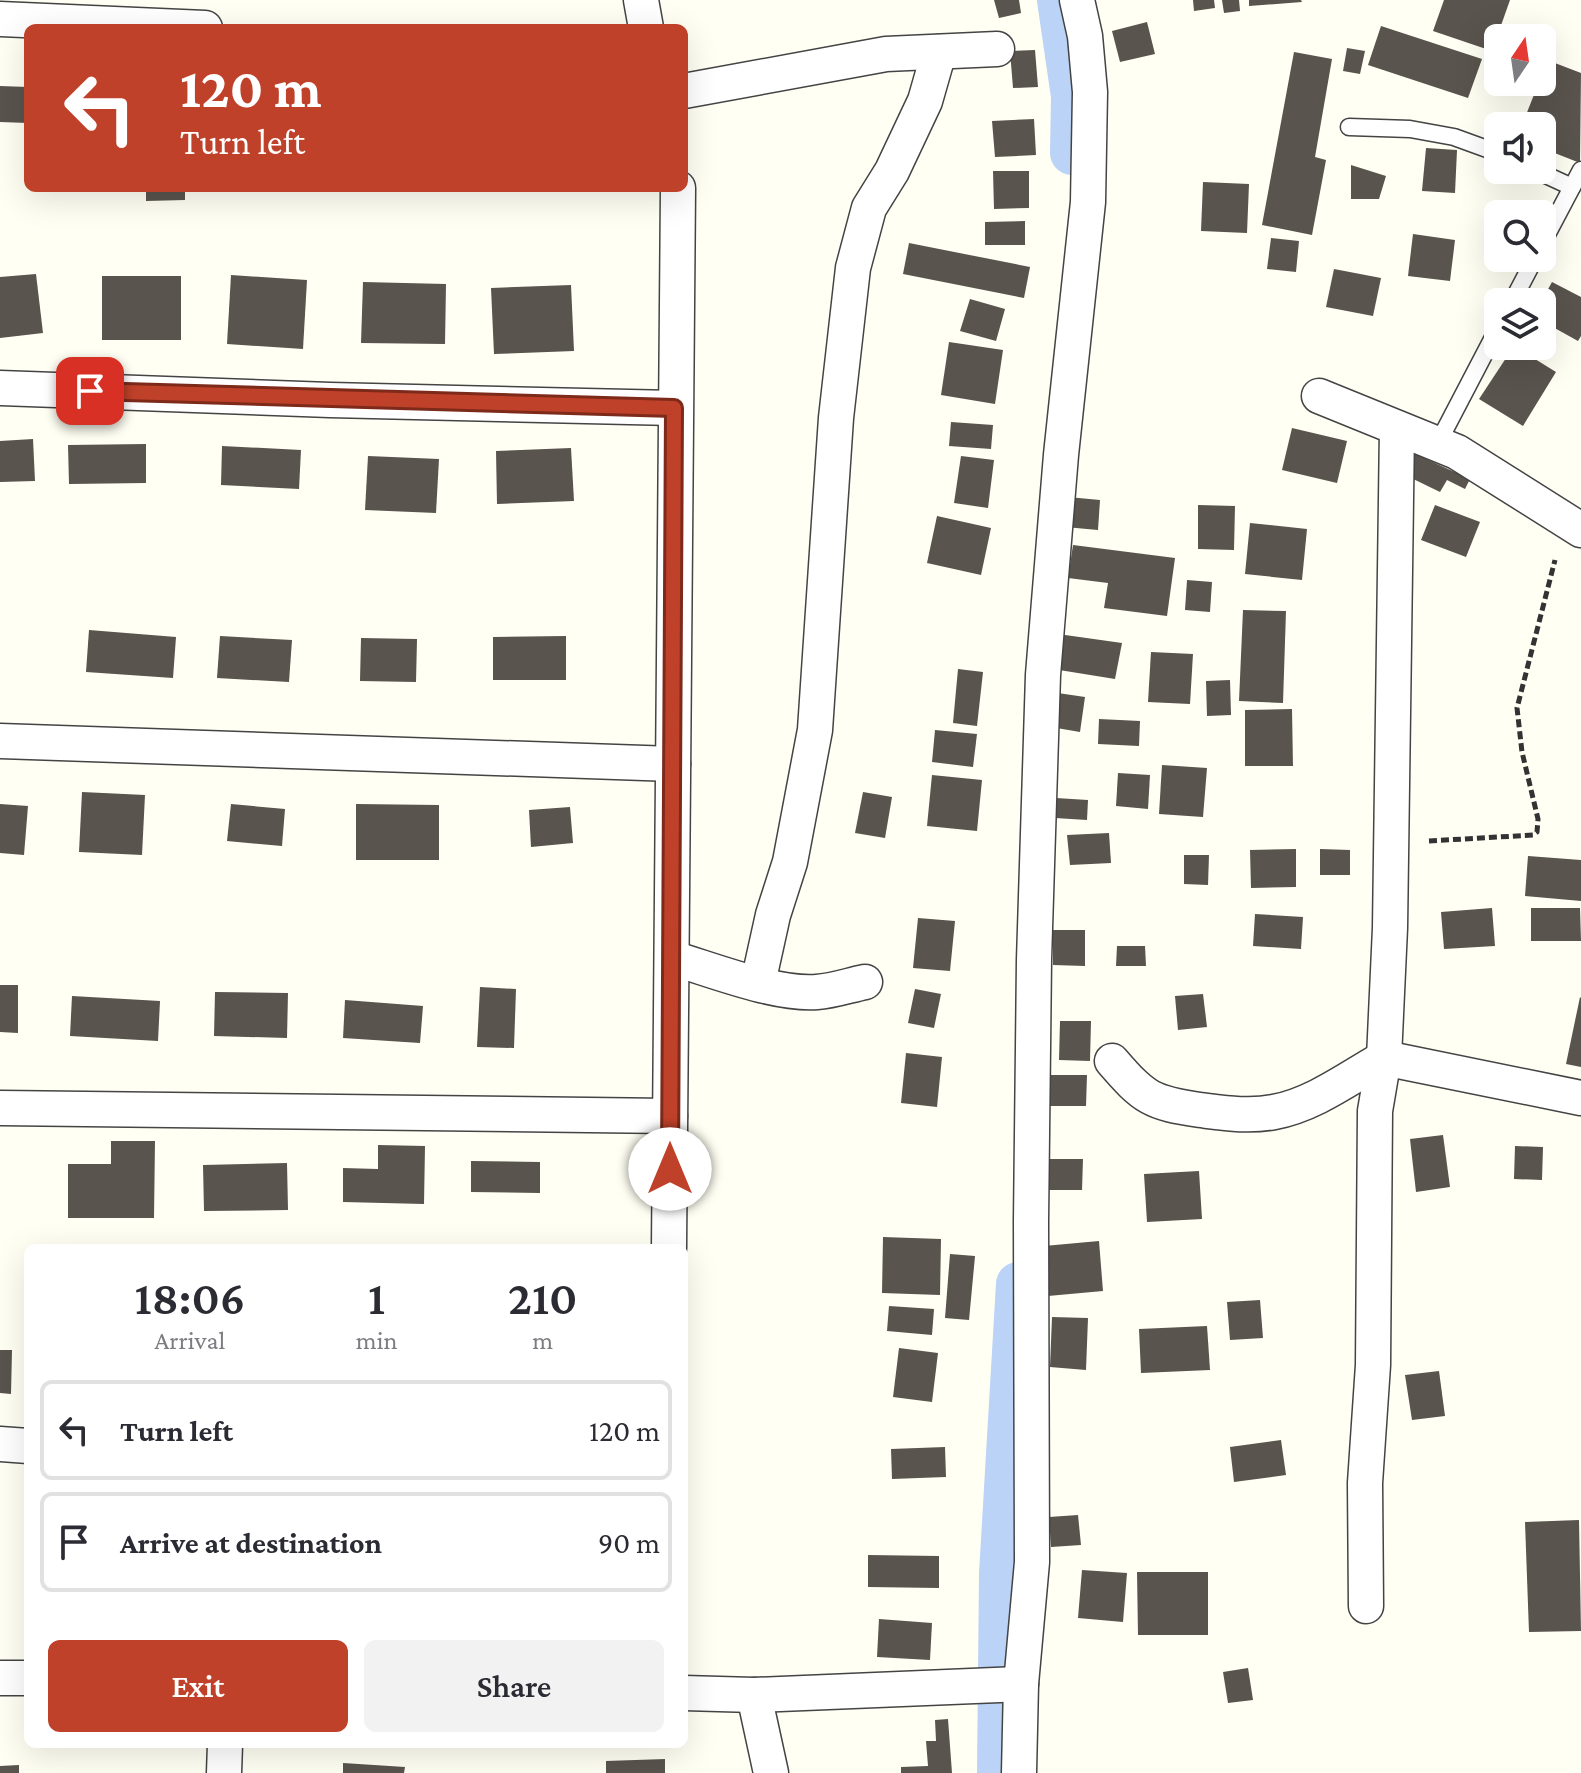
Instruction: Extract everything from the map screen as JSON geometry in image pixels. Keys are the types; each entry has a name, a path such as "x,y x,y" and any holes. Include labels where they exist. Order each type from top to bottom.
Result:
{"street":[{"path":"641,0 645,24"},
{"path":"1019,1773 1021,1684 1032,1562 1032,1144 1043,675 1061,455 1088,202 1090,92 1085,36 1077,0"},
{"path":"0,19 114,24"},
{"path":"688,90 886,54 997,49"},
{"path":"758,983 773,915 790,862 815,730 836,418 853,268 869,208 892,171 925,101 939,52"},
{"path":"669,1244 678,192"},
{"path":"0,388 674,408"},
{"path":"1319,396 1457,452 1573,525"},
{"path":"1366,1606 1365,1483 1373,1365 1375,1111 1384,1058 1392,843 1397,428"},
{"path":"0,741 673,764"},
{"path":"672,958 801,992 818,992 865,982"},
{"path":"1112,1061 1136,1089 1156,1101 1236,1115 1274,1112 1311,1099 1384,1058 1581,1098"},
{"path":"0,1108 670,1116"},
{"path":"0,1444 24,1446"},
{"path":"0,1678 24,1678"},
{"path":"688,1693 754,1695 1021,1684"},
{"path":"754,1695 771,1773"},
{"path":"224,1773 225,1748"}],"lane":[{"path":"1349,127 1410,129 1454,137 1484,148"},
{"path":"1556,217 1581,170"},
{"path":"1556,180 1572,187"},
{"path":"1438,443 1484,355"}],"path":[{"path":"1392,843 1536,834 1538,819 1522,752 1517,708 1573,525"}],"building":[{"path":"994,0 1019,0 1021,13 999,18"},
{"path":"1193,0 1214,0 1215,8 1194,11"},
{"path":"1222,0 1239,0 1240,11 1224,13"},
{"path":"1249,0 1301,0 1302,2 1249,6"},
{"path":"1444,0 1510,0 1502,24 1484,24 1484,48 1433,31"},
{"path":"1147,22 1155,54 1120,62 1112,31"},
{"path":"1381,26 1482,59 1468,98 1368,65"},
{"path":"1347,48 1365,51 1360,74 1343,71"},
{"path":"1035,50 1038,87 1013,88 1010,51"},
{"path":"1294,52 1332,59 1315,157 1326,160 1312,235 1262,225"},
{"path":"1556,63 1581,73 1580,163 1556,154 1556,112 1527,112 1533,96 1556,96"},
{"path":"0,86 24,87 24,123 0,122"},
{"path":"1034,119 1036,155 995,157 992,121"},
{"path":"1426,148 1457,150 1455,193 1422,191"},
{"path":"1351,165 1386,176 1379,199 1351,199"},
{"path":"993,171 1029,171 1029,208 994,209"},
{"path":"1203,182 1249,184 1247,233 1201,231"},
{"path":"146,192 185,192 185,200 146,201"},
{"path":"1025,221 1025,245 985,245 985,222"},
{"path":"1413,234 1455,240 1450,281 1408,276"},
{"path":"1271,238 1299,241 1296,272 1267,269"},
{"path":"909,243 1030,267 1024,298 903,274"},
{"path":"1334,269 1381,278 1373,316 1326,307"},
{"path":"36,274 43,333 0,338 0,277"},
{"path":"231,275 307,280 303,349 227,344"},
{"path":"102,276 181,276 181,340 102,340"},
{"path":"363,282 446,284 445,344 361,343"},
{"path":"1552,282 1581,297 1581,336 1578,341 1556,329 1556,288 1549,288"},
{"path":"571,285 574,351 494,354 491,288"},
{"path":"970,299 1005,309 996,341 960,331"},
{"path":"949,342 1003,350 995,404 941,395"},
{"path":"1505,360 1537,360 1556,372 1523,426 1479,399"},
{"path":"951,422 993,425 991,449 949,446"},
{"path":"1292,428 1347,441 1337,483 1282,470"},
{"path":"33,439 35,481 0,482 0,441"},
{"path":"146,444 146,483 69,484 68,445"},
{"path":"222,446 301,450 299,489 221,485"},
{"path":"571,448 574,501 497,504 496,451"},
{"path":"1415,454 1470,479 1465,489 1447,480 1440,492 1405,475"},
{"path":"368,456 439,459 436,513 365,510"},
{"path":"961,456 994,460 988,508 954,503"},
{"path":"1068,497 1100,500 1098,530 1065,527"},
{"path":"1198,505 1235,506 1234,550 1198,549"},
{"path":"1435,505 1480,522 1466,557 1421,540"},
{"path":"937,516 991,528 981,575 927,563"},
{"path":"1250,523 1307,529 1302,580 1245,574"},
{"path":"1073,545 1175,558 1167,616 1104,608 1108,583 1068,578"},
{"path":"1187,580 1212,582 1210,612 1185,610"},
{"path":"1243,610 1286,611 1283,703 1239,701"},
{"path":"89,630 176,637 173,678 86,672"},
{"path":"1058,634 1122,643 1115,679 1053,669"},
{"path":"220,636 292,640 289,682 217,678"},
{"path":"566,636 566,680 493,680 493,637"},
{"path":"361,638 417,639 416,682 360,681"},
{"path":"1151,652 1193,654 1190,704 1148,702"},
{"path":"958,669 983,672 977,726 953,723"},
{"path":"1230,680 1231,715 1207,716 1206,681"},
{"path":"1051,692 1085,697 1080,732 1045,726"},
{"path":"1292,709 1293,766 1245,766 1245,710"},
{"path":"1099,719 1140,721 1139,746 1098,744"},
{"path":"935,730 977,734 973,767 932,762"},
{"path":"1162,765 1207,768 1203,817 1159,814"},
{"path":"1118,773 1150,775 1148,809 1116,806"},
{"path":"932,775 982,780 977,831 927,826"},
{"path":"82,792 145,795 142,855 79,852"},
{"path":"863,792 892,797 885,838 855,833"},
{"path":"1056,798 1088,800 1087,820 1055,818"},
{"path":"0,804 28,806 24,855 0,853"},
{"path":"231,804 285,809 282,846 227,841"},
{"path":"356,804 439,805 439,860 356,860"},
{"path":"570,807 573,843 531,847 529,810"},
{"path":"1109,833 1111,863 1070,865 1067,835"},
{"path":"1296,849 1296,887 1251,888 1250,850"},
{"path":"1320,849 1350,850 1350,875 1320,875"},
{"path":"1184,855 1209,855 1208,885 1184,884"},
{"path":"1528,856 1581,860 1581,901 1525,896"},
{"path":"1492,908 1495,946 1444,949 1441,912"},
{"path":"1531,908 1580,908 1581,941 1531,941"},
{"path":"1255,914 1303,917 1301,949 1253,946"},
{"path":"918,918 955,921 950,971 913,968"},
{"path":"1053,930 1085,930 1085,966 1053,965"},
{"path":"1117,946 1145,946 1146,966 1116,966"},
{"path":"0,985 18,985 18,1033 0,1032"},
{"path":"480,987 516,989 514,1048 477,1047"},
{"path":"915,989 941,994 934,1028 908,1023"},
{"path":"215,992 288,993 287,1038 214,1036"},
{"path":"1203,994 1207,1027 1178,1030 1175,996"},
{"path":"72,996 160,1001 158,1041 70,1036"},
{"path":"1581,998 1581,1067 1566,1064"},
{"path":"345,1000 423,1006 420,1043 343,1038"},
{"path":"1060,1021 1091,1021 1090,1061 1059,1060"},
{"path":"906,1053 942,1057 937,1107 901,1103"},
{"path":"1046,1075 1087,1075 1086,1106 1046,1106"},
{"path":"1443,1135 1450,1187 1416,1192 1410,1139"},
{"path":"111,1141 155,1141 154,1218 68,1218 68,1164 111,1164"},
{"path":"378,1145 425,1146 424,1204 343,1202 343,1168 378,1169"},
{"path":"1515,1146 1543,1147 1542,1180 1514,1179"},
{"path":"1046,1159 1083,1159 1082,1190 1046,1190"},
{"path":"471,1161 540,1162 540,1193 471,1192"},
{"path":"287,1163 288,1210 204,1211 203,1165"},
{"path":"1199,1171 1202,1219 1147,1222 1144,1174"},
{"path":"883,1237 941,1239 940,1295 882,1293"},
{"path":"1099,1241 1103,1291 1048,1296 1044,1246"},
{"path":"950,1254 975,1256 969,1320 945,1318"},
{"path":"1260,1300 1263,1338 1230,1340 1227,1302"},
{"path":"889,1306 934,1309 932,1335 887,1331"},
{"path":"1052,1317 1088,1318 1086,1370 1050,1367"},
{"path":"1207,1326 1210,1370 1141,1373 1139,1329"},
{"path":"899,1348 938,1353 932,1402 893,1397"},
{"path":"0,1350 12,1350 11,1394 0,1393"},
{"path":"1439,1371 1445,1416 1412,1420 1405,1375"},
{"path":"1281,1440 1286,1475 1234,1482 1230,1447"},
{"path":"945,1447 946,1477 892,1479 891,1449"},
{"path":"1078,1515 1081,1545 1051,1547 1049,1517"},
{"path":"1579,1520 1581,1631 1529,1632 1525,1522"},
{"path":"868,1555 939,1556 939,1588 868,1587"},
{"path":"1082,1570 1127,1573 1123,1622 1078,1618"},
{"path":"1137,1572 1208,1572 1208,1635 1138,1635"},
{"path":"879,1619 932,1623 930,1660 877,1657"},
{"path":"1248,1668 1253,1700 1228,1703 1223,1672"},
{"path":"948,1719 952,1773 901,1773 901,1767 928,1766 926,1741 936,1741 935,1720"},
{"path":"665,1759 665,1773 606,1773 606,1761"},
{"path":"343,1763 405,1767 404,1773 343,1773"},
{"path":"19,1765 19,1773 0,1773 0,1766"}],"waterway":[{"path":"1059,0 1073,96 1072,153"},
{"path":"999,1773 1001,1574 1018,1284"}],"route":[{"path":"90,391 674,408 670,1169"}]}
